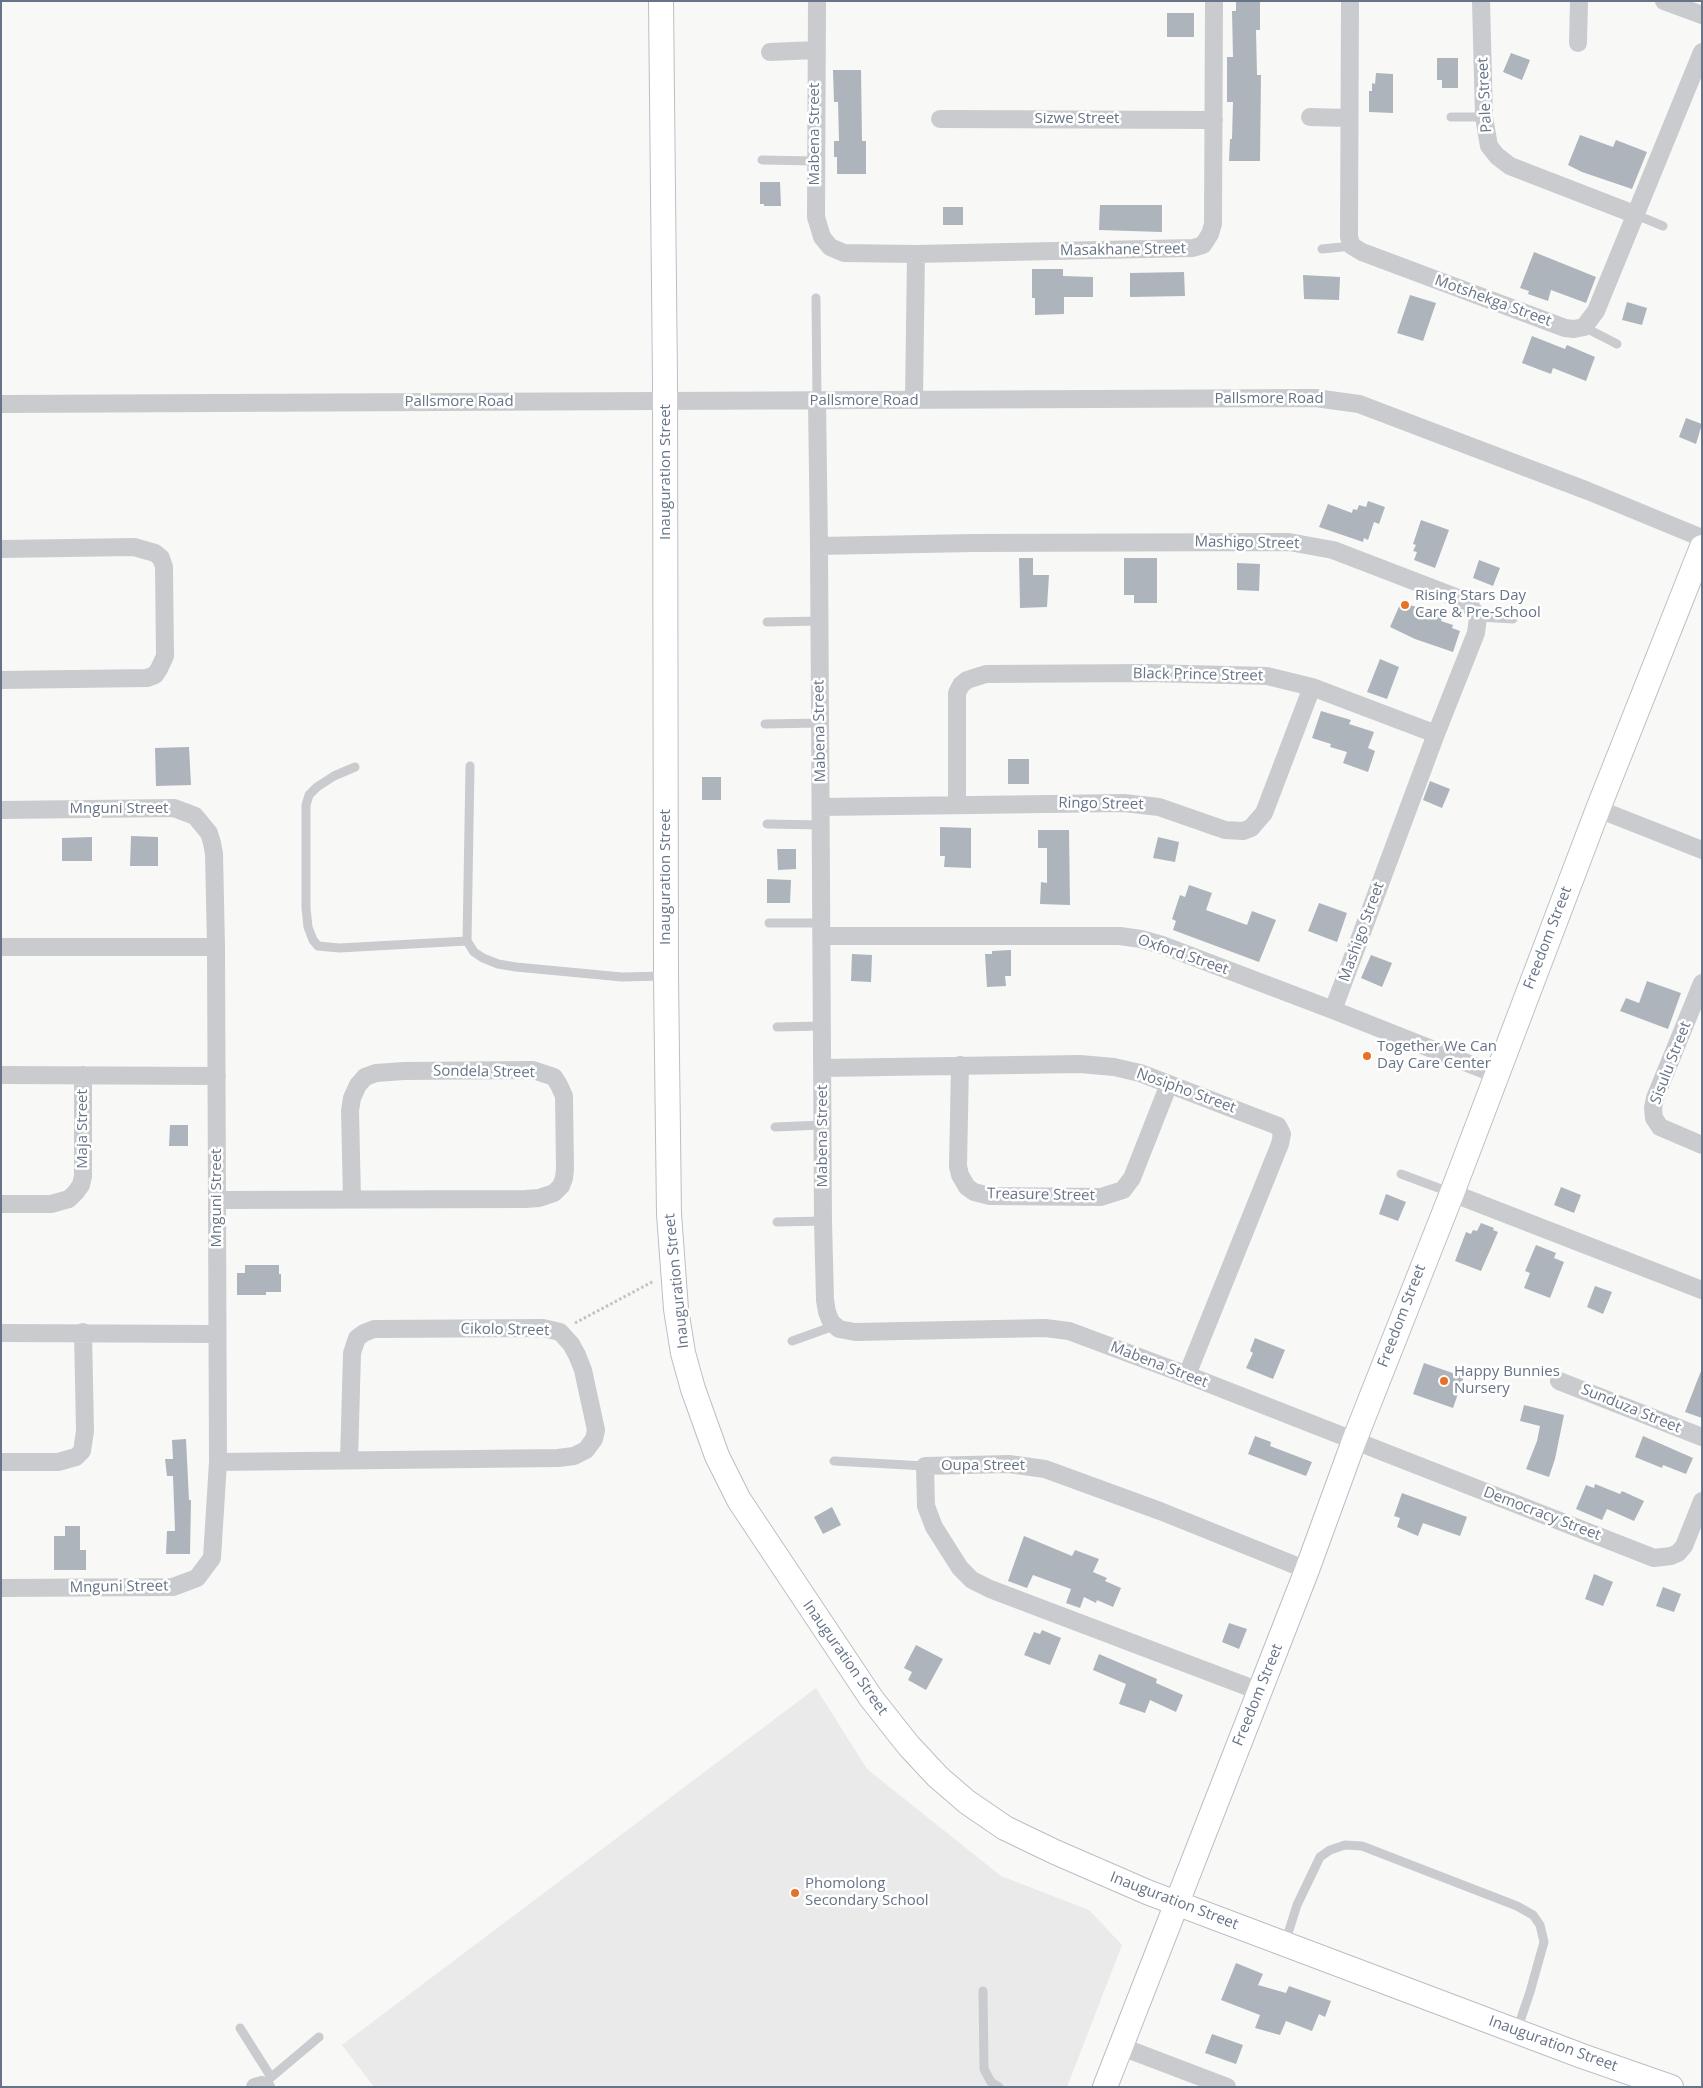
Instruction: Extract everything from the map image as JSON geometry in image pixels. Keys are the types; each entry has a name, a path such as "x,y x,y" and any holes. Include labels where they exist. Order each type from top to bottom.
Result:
{"street":[{"name":"Inauguration Street","path":"661,1 669,1214 672,1271 683,1353 693,1390 717,1456 739,1500 871,1698 909,1746 938,1777 967,1802 1005,1828 1147,1892 1516,2031 1671,2087"},
{"name":"Mabena Street","path":"817,1 816,217 822,237 830,247 844,253"},
{"name":"Masakhane Street","path":"844,253 916,254 1192,248 1203,245 1210,234 1213,224 1214,1"},
{"path":"1350,1 1348,118 1349,237 1352,246"},
{"name":"Pale Street","path":"1481,1 1484,117 1489,146 1497,156 1510,166 1634,214"},
{"path":"1578,43 1579,1"},
{"path":"1664,1 1702,15"},
{"path":"770,52 816,50"},
{"path":"1584,328 1596,311 1634,214 1702,52"},
{"path":"1310,117 1348,118"},
{"name":"Sizwe Street","path":"940,119 1214,120"},
{"name":"Motshekga Street","path":"1352,246 1362,252 1565,328 1574,330 1584,328"},
{"path":"914,400 916,254"},
{"name":"Pallsmore Road","path":"1,404 1315,398 1359,404 1588,491 1702,538"},
{"name":"Mabena Street","path":"816,401 820,546 822,1026 824,1068 822,1125 823,1221 825,1300 827,1312 834,1326 839,1329 855,1332 1058,1329 1079,1334 1354,1441"},
{"name":"Mashigo Street","path":"820,546 974,542 1289,542 1334,550 1458,598 1471,607 1478,617 1476,633 1436,734 1333,1010"},
{"path":"1,549 134,547 155,553 161,558 164,567 165,656 155,675 147,678 1,680"},
{"name":"Freedom Street","path":"1105,2087 1307,1570 1354,1441 1452,1193 1495,1074 1702,547"},
{"name":"Black Prince Street","path":"957,805 956,693 967,680 986,674 1148,673 1255,675 1277,678 1312,687 1436,734"},
{"name":"Ringo Street","path":"822,807 1145,804 1225,830 1243,831 1251,828 1264,813 1312,687"},
{"name":"Mnguni Street","path":"1,810 174,808 195,816 209,833 214,854 216,947 216,1334 218,1462 212,1558 206,1569 197,1578 173,1587 1,1588"},
{"path":"1598,809 1702,850"},
{"name":"Oxford Street","path":"822,930 1130,937 1162,945 1495,1074"},
{"path":"1,947 216,947"},
{"name":"Sisulu Street","path":"1700,993 1655,1098 1653,1108 1654,1118 1660,1127 1702,1145"},
{"name":"Nosipho Street","path":"824,1068 960,1065 1102,1066 1140,1073 1278,1126 1282,1134 1278,1149 1187,1375"},
{"name":"Treasure Street","path":"960,1065 958,1166 960,1175 967,1187 983,1195 990,1196 1101,1197 1123,1190 1132,1178 1169,1084"},
{"name":"Sondela Street","path":"217,1200 352,1200 525,1199 539,1198 554,1193 561,1186 565,1169 564,1096 559,1085 554,1077 533,1070 396,1071 376,1073 365,1077 352,1098 350,1111 352,1200"},
{"name":"Maja Street","path":"1,1075 217,1076"},
{"name":"Maja Street","path":"1,1204 51,1204 70,1199 81,1185 83,1176 83,1075"},
{"path":"1452,1193 1702,1290"},
{"name":"Cikolo Street","path":"218,1462 558,1458 574,1456 586,1450 594,1439 596,1430 583,1370 571,1344 560,1332 543,1328 374,1329 357,1338 352,1354 349,1460"},
{"path":"1,1462 58,1462 76,1457 82,1451 85,1431 83,1332"},
{"path":"1,1333 216,1334"},
{"name":"Sunduza Street","path":"1560,1381 1702,1437"},
{"name":"Democracy Street","path":"1354,1441 1654,1558 1671,1556 1678,1553 1684,1546 1702,1501"},
{"name":"Oupa Street","path":"1259,1691 990,1589 972,1580 960,1568 934,1527 926,1506 925,1466 1009,1464 1045,1469 1160,1511 1307,1570"},
{"path":"1122,2047 1227,2087"}],"lane":[{"path":"1451,117 1484,117"},
{"path":"762,160 815,161"},
{"path":"1634,214 1663,226"},
{"path":"1322,249 1352,246"},
{"path":"816,298 816,401"},
{"path":"1584,328 1617,344"},
{"path":"1478,617 1513,619"},
{"path":"767,622 820,622"},
{"path":"765,724 820,723"},
{"path":"470,766 467,941 474,952 483,958 516,967 622,977 666,976"},
{"path":"355,767 324,782 309,795 306,805 306,908 308,927 313,940 318,946 339,948 467,941"},
{"path":"767,824 821,825"},
{"path":"769,924 822,930"},
{"path":"777,1027 822,1026"},
{"path":"775,1126 822,1125"},
{"path":"1401,1174 1452,1193"},
{"path":"777,1222 823,1221"},
{"path":"792,1341 834,1326"},
{"path":"834,1462 925,1466"},
{"path":"1285,1943 1297,1905 1320,1857 1330,1850 1345,1845 1362,1846 1518,1906 1533,1915 1540,1925 1544,1942 1530,1992 1516,2031"},
{"path":"983,1992 984,2069 991,2082 999,2087"},
{"path":"240,2028 264,2084 319,2037"}],"path":[{"path":"560,1332 672,1271"}],"shaded area":[{"name":"Phomolong Secondary School","path":"816,1688 867,1769 1001,1876 1089,1910 1122,1945 1067,2087 374,2087 342,2045"}],"building":[{"path":"1236,1 1260,1 1260,30 1256,30 1257,75 1261,75 1260,161 1229,161 1230,139 1232,139 1233,102 1227,102 1227,57 1233,57 1232,11 1236,11"},
{"path":"1167,13 1194,13 1194,37 1167,37"},
{"path":"1511,53 1530,60 1522,80 1503,72"},
{"path":"1437,58 1458,58 1458,88 1442,88 1442,80 1437,80"},
{"path":"833,70 861,70 862,141 866,141 866,174 837,174 837,157 834,157 834,141 839,141 838,102 834,102"},
{"path":"1376,73 1393,74 1393,113 1369,112 1369,91 1372,91 1372,83 1375,84"},
{"path":"1580,135 1613,147 1616,140 1647,152 1632,189 1582,172 1568,165"},
{"path":"760,182 780,182 781,206 764,206 764,204 760,204"},
{"path":"1100,205 1162,205 1162,232 1099,230"},
{"path":"943,207 963,207 963,225 943,225"},
{"path":"1534,252 1596,277 1586,303 1551,290 1548,301 1528,294 1529,291 1520,288"},
{"path":"1032,269 1063,269 1063,276 1093,277 1093,297 1064,297 1064,314 1035,315 1035,298 1032,298"},
{"path":"1184,272 1185,296 1130,297 1130,273"},
{"path":"1303,275 1340,277 1339,300 1304,299"},
{"path":"1410,295 1436,303 1423,341 1397,333"},
{"path":"1627,302 1647,308 1642,325 1622,320"},
{"path":"1532,336 1565,349 1567,345 1595,357 1586,381 1553,368 1551,374 1522,363"},
{"path":"1686,418 1702,424 1696,444 1679,437"},
{"path":"1368,501 1385,507 1379,524 1374,522 1368,540 1364,538 1363,542 1319,527 1328,504 1352,513 1353,509 1357,510 1359,505 1366,507"},
{"path":"1421,520 1449,530 1435,568 1414,560 1417,552 1413,551 1416,545 1413,544"},
{"path":"1019,558 1033,558 1033,575 1049,575 1047,607 1020,608"},
{"path":"1124,558 1157,558 1157,603 1134,603 1134,595 1124,595"},
{"path":"1479,560 1500,568 1493,586 1473,578"},
{"path":"1237,563 1260,564 1259,591 1237,590"},
{"path":"1401,602 1443,616 1441,621 1453,625 1452,628 1460,631 1453,652 1415,639 1390,627"},
{"path":"1380,659 1399,667 1387,699 1367,692"},
{"path":"1321,711 1351,720 1349,724 1374,732 1368,748 1375,751 1368,772 1343,763 1347,752 1330,747 1331,744 1312,738"},
{"path":"189,747 191,785 156,786 155,748"},
{"path":"1008,759 1029,759 1029,784 1008,784"},
{"path":"702,777 721,777 721,800 702,800"},
{"path":"1430,781 1450,789 1442,808 1423,800"},
{"path":"940,827 971,828 971,868 944,867 945,856 940,856"},
{"path":"1038,830 1069,830 1070,905 1040,904 1041,882 1047,883 1047,848 1038,848"},
{"path":"131,836 158,837 158,866 130,866"},
{"path":"92,837 92,861 62,861 62,838"},
{"path":"1158,837 1179,842 1175,862 1153,858"},
{"path":"777,849 796,849 796,869 778,870"},
{"path":"767,879 791,880 790,903 767,903"},
{"path":"1189,885 1212,893 1206,910 1247,925 1252,911 1276,920 1259,962 1173,930 1176,921 1172,919 1180,895 1185,897"},
{"path":"1319,903 1347,913 1337,942 1308,931"},
{"path":"1011,950 1011,976 1005,976 1006,986 987,987 985,954 992,954 992,951"},
{"path":"852,954 872,955 871,982 851,981"},
{"path":"1371,955 1392,963 1382,987 1361,978"},
{"path":"1647,981 1681,993 1668,1029 1620,1011 1626,998 1639,1003"},
{"path":"170,1125 188,1125 188,1146 169,1146"},
{"path":"1561,1187 1581,1195 1574,1213 1554,1205"},
{"path":"1386,1194 1406,1202 1398,1221 1379,1214"},
{"path":"1481,1223 1494,1228 1493,1230 1498,1232 1481,1271 1455,1261 1466,1232 1471,1234 1473,1230 1477,1231"},
{"path":"1536,1245 1556,1253 1554,1258 1564,1262 1550,1298 1524,1288 1530,1273 1525,1271"},
{"path":"245,1265 279,1265 281,1292 266,1292 266,1295 237,1295 237,1273 245,1273"},
{"path":"1595,1286 1612,1292 1603,1314 1587,1307"},
{"path":"1255,1338 1285,1350 1273,1379 1246,1368 1253,1353 1250,1351"},
{"name":"Happy Bunnies Nursery","path":"1424,1363 1464,1377 1453,1408 1413,1394"},
{"path":"1702,1371 1702,1418 1685,1412"},
{"path":"1524,1405 1564,1415 1555,1459 1549,1477 1526,1469 1537,1441 1540,1426 1520,1421"},
{"path":"1255,1436 1271,1442 1270,1446 1312,1462 1306,1476 1248,1454"},
{"path":"1643,1436 1693,1458 1686,1474 1663,1465 1662,1468 1635,1457"},
{"path":"186,1439 189,1500 191,1500 190,1554 166,1554 167,1531 175,1531 173,1476 167,1476 165,1459 173,1459 172,1440"},
{"path":"1595,1484 1620,1494 1622,1491 1644,1501 1634,1521 1607,1509 1602,1520 1576,1509 1586,1485 1594,1488"},
{"path":"1402,1493 1467,1517 1460,1536 1423,1523 1418,1536 1397,1527 1400,1518 1394,1516"},
{"path":"832,1507 841,1525 823,1534 814,1517"},
{"path":"65,1526 80,1526 80,1550 86,1550 86,1570 54,1570 54,1536 65,1536"},
{"path":"1024,1536 1072,1556 1075,1550 1099,1559 1093,1572 1107,1578 1105,1581 1121,1588 1113,1607 1097,1600 1096,1603 1084,1597 1080,1608 1066,1603 1071,1589 1033,1575 1027,1588 1008,1581"},
{"path":"1594,1574 1613,1582 1603,1606 1585,1599"},
{"path":"1663,1587 1681,1594 1674,1612 1656,1606"},
{"path":"1229,1623 1247,1629 1239,1649 1222,1642"},
{"path":"1042,1630 1061,1638 1050,1665 1024,1655 1034,1632 1040,1634"},
{"path":"916,1645 943,1659 926,1690 908,1680 912,1672 904,1668"},
{"path":"1099,1654 1157,1679 1156,1683 1183,1695 1176,1712 1150,1700 1145,1713 1119,1704 1126,1684 1093,1670"},
{"path":"1236,1963 1263,1974 1258,1985 1286,1993 1289,1986 1331,2001 1325,2017 1319,2014 1312,2031 1286,2021 1280,2035 1255,2028 1260,2015 1221,2000"},
{"path":"1212,2034 1243,2045 1236,2064 1205,2053"}],"place":[{"name":"Rising Stars Day Care & Pre-School","path":"1405,605"},
{"name":"Together We Can Day Care Center","path":"1367,1056"},
{"name":"Happy Bunnies Nursery","path":"1444,1381"},
{"name":"Phomolong Secondary School","path":"795,1893"}]}
